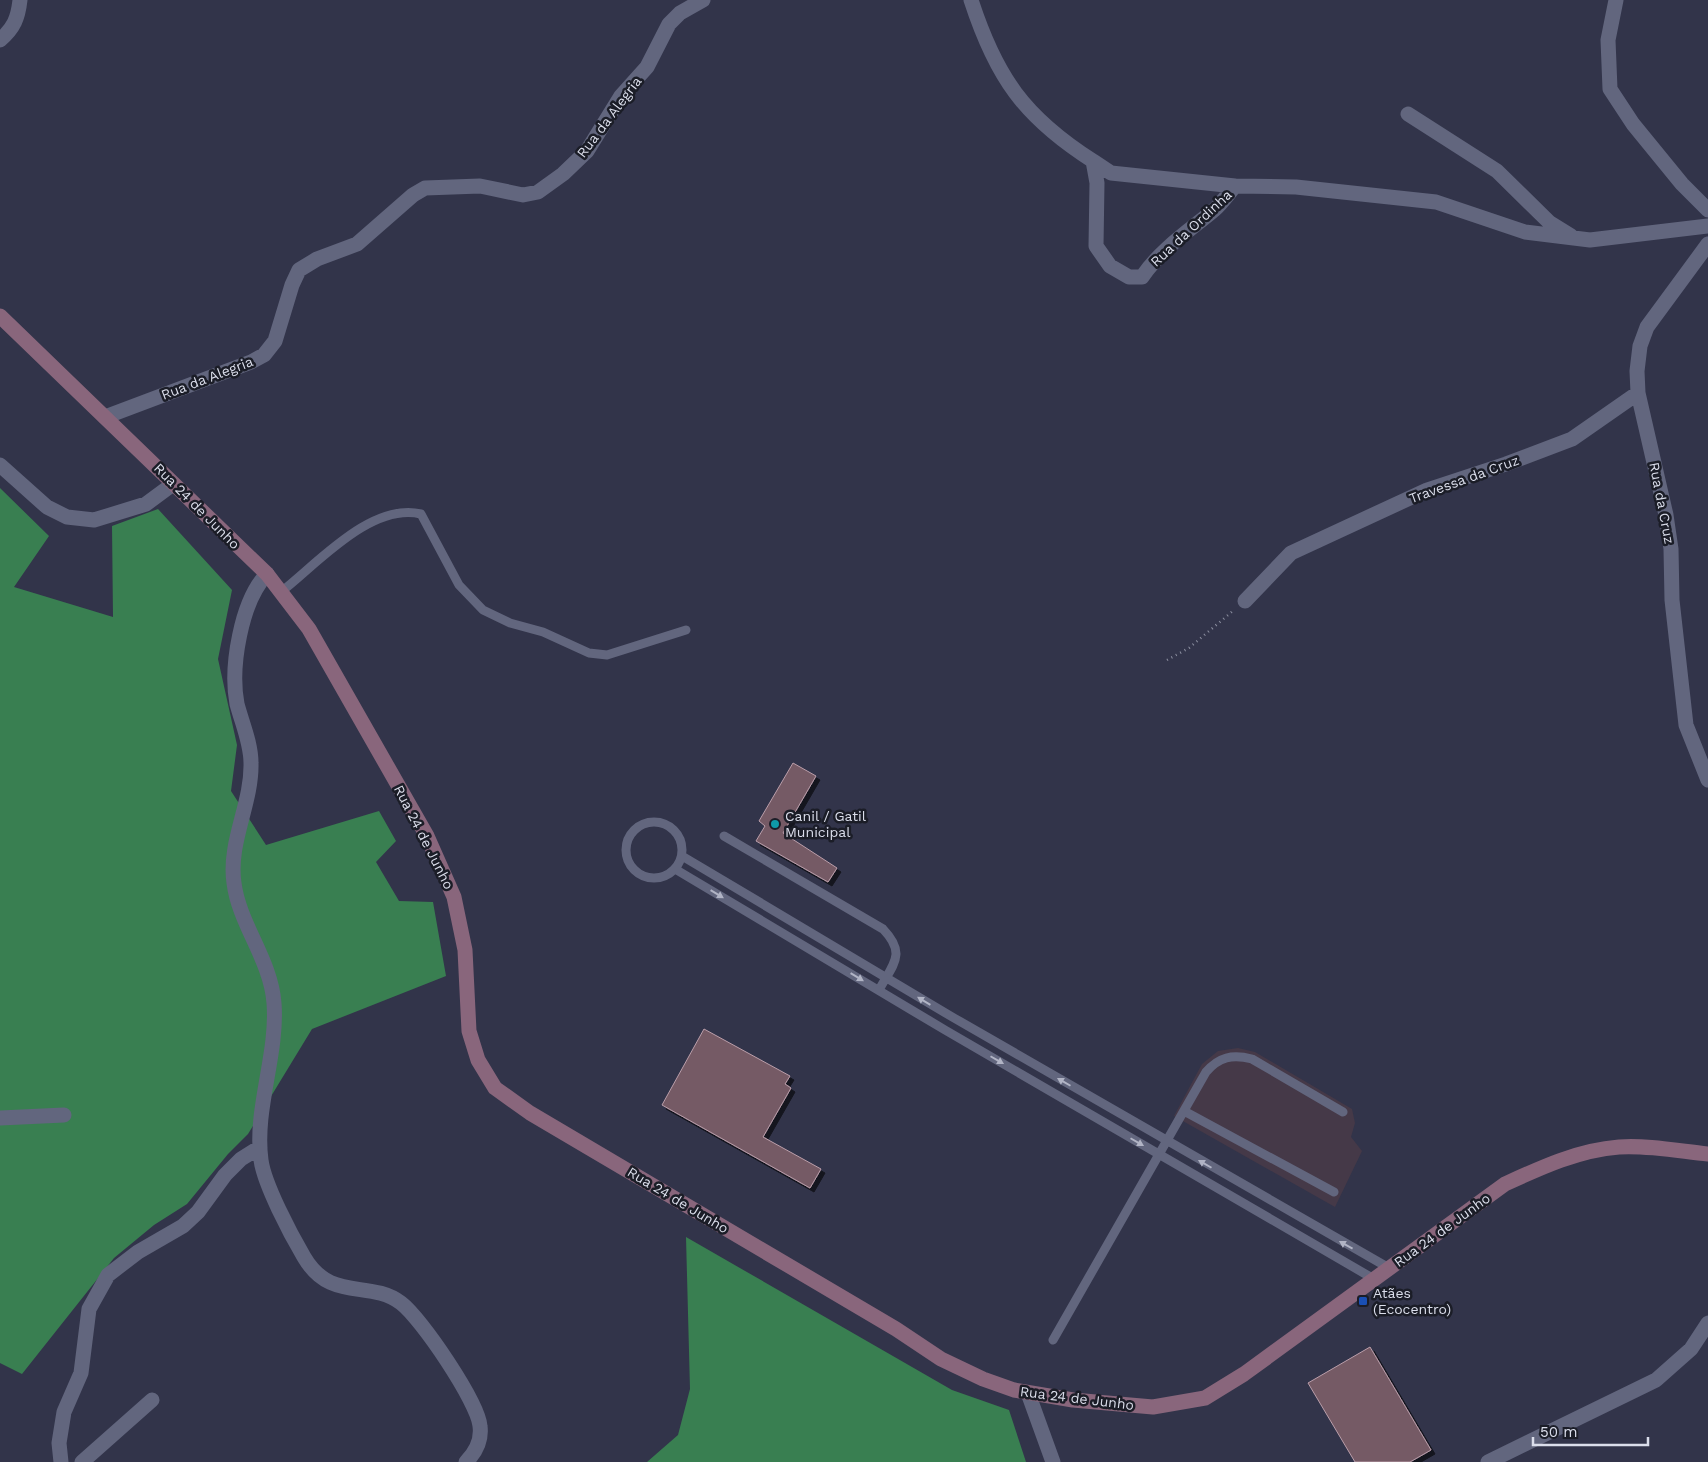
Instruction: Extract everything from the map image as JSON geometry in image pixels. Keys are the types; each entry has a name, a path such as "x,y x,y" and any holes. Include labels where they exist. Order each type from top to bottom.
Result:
{"main road":[{"name":"Rua 24 de Junho","path":"0,316 267,574 310,629 427,836 454,897 461,923 465,950 469,1031 478,1060 495,1088 530,1113 888,1324 941,1359 983,1379 1014,1390 1073,1400 1153,1407 1205,1398 1244,1374 1505,1184 1543,1166 1587,1152 1620,1147 1708,1154"}],"street":[{"path":"0,40 11,30 18,17 20,0"},
{"name":"Rua da Alegria","path":"105,417 251,362 264,355 275,341 292,285 299,270 317,259 357,244 425,188 480,186 523,195 538,192 563,174 587,151 621,96 647,67 669,24 680,13 703,0"},
{"path":"971,0 988,49 1005,79 1042,124 1093,161 1111,173 1235,186"},
{"path":"1616,0 1608,40 1610,89 1633,124 1676,177 1708,210"},
{"path":"1408,114 1497,171 1550,223 1574,238"},
{"name":"Rua da Ordinha","path":"1093,161 1097,183 1096,246 1110,266 1129,276 1142,276 1169,246 1216,208 1235,186 1296,187 1436,202 1525,232 1590,240 1708,226"},
{"name":"Rua da Cruz","path":"1708,244 1647,327 1640,346 1637,371 1638,393 1666,515 1671,549 1672,600 1686,725 1708,780"},
{"name":"Travessa da Cruz","path":"1245,601 1291,553 1427,490 1506,464 1572,439 1638,393"},
{"path":"0,465 47,507 67,516 94,520 146,504 173,484"},
{"path":"267,574 257,584 251,598 235,663 234,681 237,704 251,761 250,788 233,858 234,885 272,982 274,1005 260,1147 265,1179 305,1258 316,1274 327,1282 340,1287 382,1295 400,1302 418,1319 476,1410 480,1423 481,1439 473,1455 466,1462"},
{"path":"0,1118 64,1115"},
{"path":"61,1462 59,1443 64,1412 81,1373 89,1309 108,1275 138,1252 183,1226 198,1212 225,1175 241,1159 260,1147"},
{"path":"1488,1462 1656,1380 1691,1349 1708,1322"},
{"path":"1028,1392 1053,1462"},
{"path":"82,1462 152,1400"}],"lane":[{"path":"282,592 327,552 364,526 408,512 421,514 459,585 482,610 510,623 543,632 590,653 607,655 686,630"},
{"path":"647,823 666,825 679,838 682,856 675,869 659,878 640,875 628,861 627,842 632,834 647,823"},
{"path":"724,836 883,928 894,940 896,959 879,990"},
{"path":"682,856 1167,1142 1388,1268"},
{"path":"675,869 1159,1155 1374,1279"},
{"path":"1052,1340 1206,1072 1214,1063 1226,1057 1241,1056 1252,1059 1343,1112"},
{"path":"1184,1112 1334,1192"}],"path":[{"path":"1167,660 1189,648 1245,601"}],"shaded area":[{"path":"1238,1048 1255,1052 1352,1109 1355,1123 1351,1137 1362,1151 1335,1207 1174,1116 1202,1064 1218,1051"}],"green space":[{"path":"0,488 49,536 14,587 113,617 112,526 158,509 232,590 218,659 237,745 231,791 266,845 379,811 396,841 376,862 399,901 433,902 446,976 312,1029 248,1134 228,1154 187,1204 154,1225 114,1258 22,1374 0,1363"},
{"path":"686,1237 952,1390 1009,1410 1026,1462 647,1462 678,1435 690,1389"}],"building":[{"name":"Canil / Gatil Municipal","path":"793,763 816,776 783,833 837,868 828,882 756,841 765,826 759,821"},
{"path":"704,1029 790,1076 785,1084 791,1088 763,1137 821,1169 810,1188 662,1105"},
{"path":"1370,1347 1431,1450 1410,1462 1355,1462 1308,1383"}],"place":[{"name":"Canil / Gatil Municipal","path":"775,824"},
{"name":"Atães (Ecocentro)","path":"1363,1301"}]}
